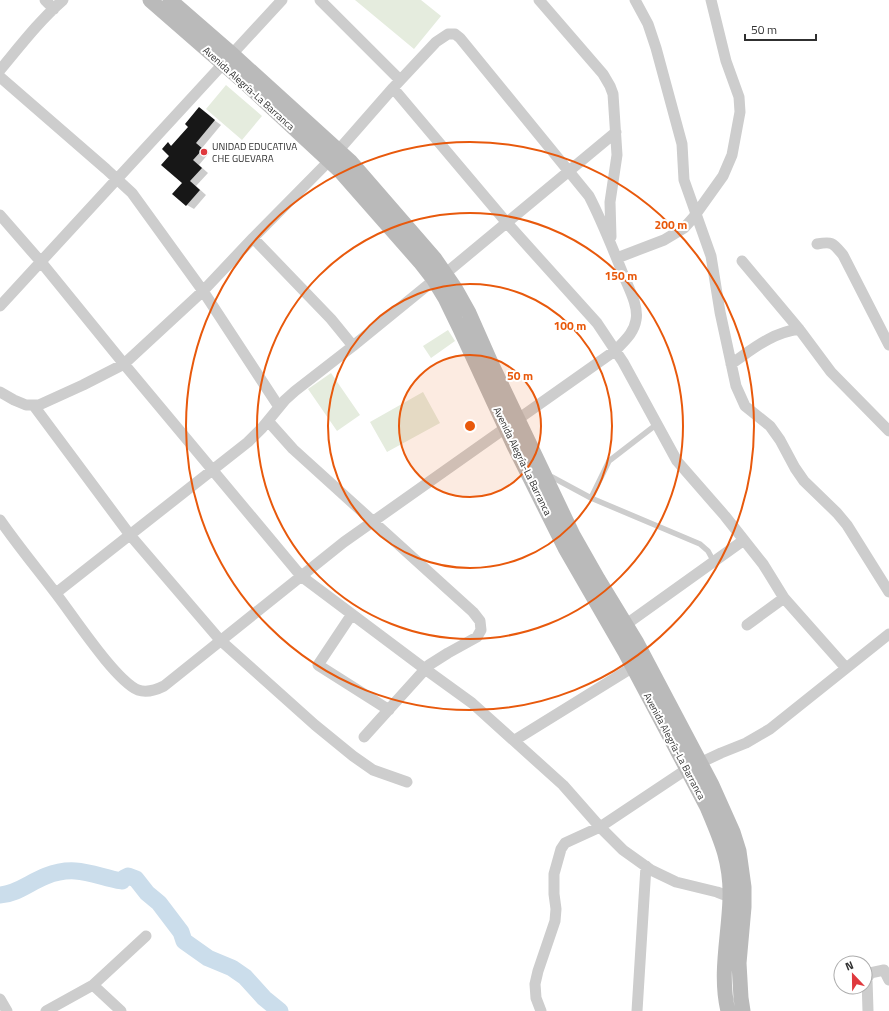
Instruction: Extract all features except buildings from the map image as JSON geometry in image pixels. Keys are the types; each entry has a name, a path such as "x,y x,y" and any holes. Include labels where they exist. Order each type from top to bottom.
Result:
{"main road":[{"name":"Avenida Alegría-La Barranca","path":"150,0 228,59"},
{"name":"Avenida Alegría-La Barranca","path":"170,0 228,59 334,155 340,171 400,238 440,277 451,311 512,424 545,477 620,628 633,667 708,808 724,849 728,871 737,897 739,963 743,1011"},
{"name":"Avenida Alegría-La Barranca","path":"512,424 565,548 620,628 638,643 701,763 723,807 733,832 742,868 725,967 725,989 728,1011"}],"street":[{"path":"45,0 54,9"},
{"path":"0,70 35,28 63,0"},
{"path":"0,306 282,0"},
{"path":"320,0 397,84 507,223 589,313 616,350 677,461 725,516 763,564 784,598 846,668"},
{"path":"539,0 603,74 613,94 617,155 610,202 611,244"},
{"path":"635,0 648,24 656,48 682,144 684,180 711,256 720,312 736,386 745,406 770,426 804,481 837,513 847,525 889,592"},
{"path":"616,258 664,240 684,228 697,214 724,176 732,155 740,112 739,97 726,61 711,0"},
{"path":"0,392 26,405 34,406 51,401 124,364 203,291 334,155 397,84 440,39 448,34 455,34 460,38 588,196 600,217 633,298 636,311 637,320 630,335 616,350 373,521 301,576 164,686 156,690 147,692 138,690 118,673 107,661 0,520"},
{"path":"0,77 132,193 203,291 280,407"},
{"path":"56,593 248,442 295,391 507,223 616,132"},
{"path":"0,215 41,262 301,576 425,669 472,702 563,785 600,827 623,850 646,866 676,882 737,897"},
{"path":"253,238 331,319 353,346"},
{"path":"817,244 828,242 834,245 843,255 889,345"},
{"path":"742,261 799,329 831,372 889,431"},
{"path":"731,364 765,340 786,331 799,329"},
{"path":"34,406 130,535 220,640 315,725 353,756 374,770 407,782"},
{"path":"268,421 293,449 473,612 480,621 481,630 477,638 435,660 425,669 364,737"},
{"path":"620,628 744,540"},
{"path":"747,625 784,598"},
{"path":"352,614 318,665 389,710"},
{"path":"541,1011 536,998 535,984 555,920 556,909 554,874 559,855 565,843 600,827 687,769 746,744 770,729 889,634"},
{"path":"515,740 633,667"},
{"path":"637,1011 646,866"},
{"path":"46,1011 93,985 146,936"},
{"path":"868,1011 867,979 870,973 884,970 889,980"},
{"path":"93,985 121,1011"},
{"path":"0,999 7,1011"}],"lane":[{"path":"592,498 609,461 657,424"},
{"path":"545,477 552,477 592,498 700,544 708,551 714,562"}],"shaded area":[{"path":"355,0 421,0 441,16 414,49"},
{"path":"226,85 262,116 242,140 206,109"},
{"path":"448,330 455,341 431,358 423,346"},
{"path":"331,373 360,415 337,431 308,389"},
{"path":"423,392 440,423 387,452 370,422"}],"waterway":[{"path":"0,895 18,890 40,878 67,871 85,872 122,881 128,876 136,879 147,893 159,903 181,932 184,941 208,958 232,968 245,977 264,998 280,1011"}],"place":[{"name":"UNIDAD EDUCATIVA CHE GUEVARA","path":"204,152"}]}
